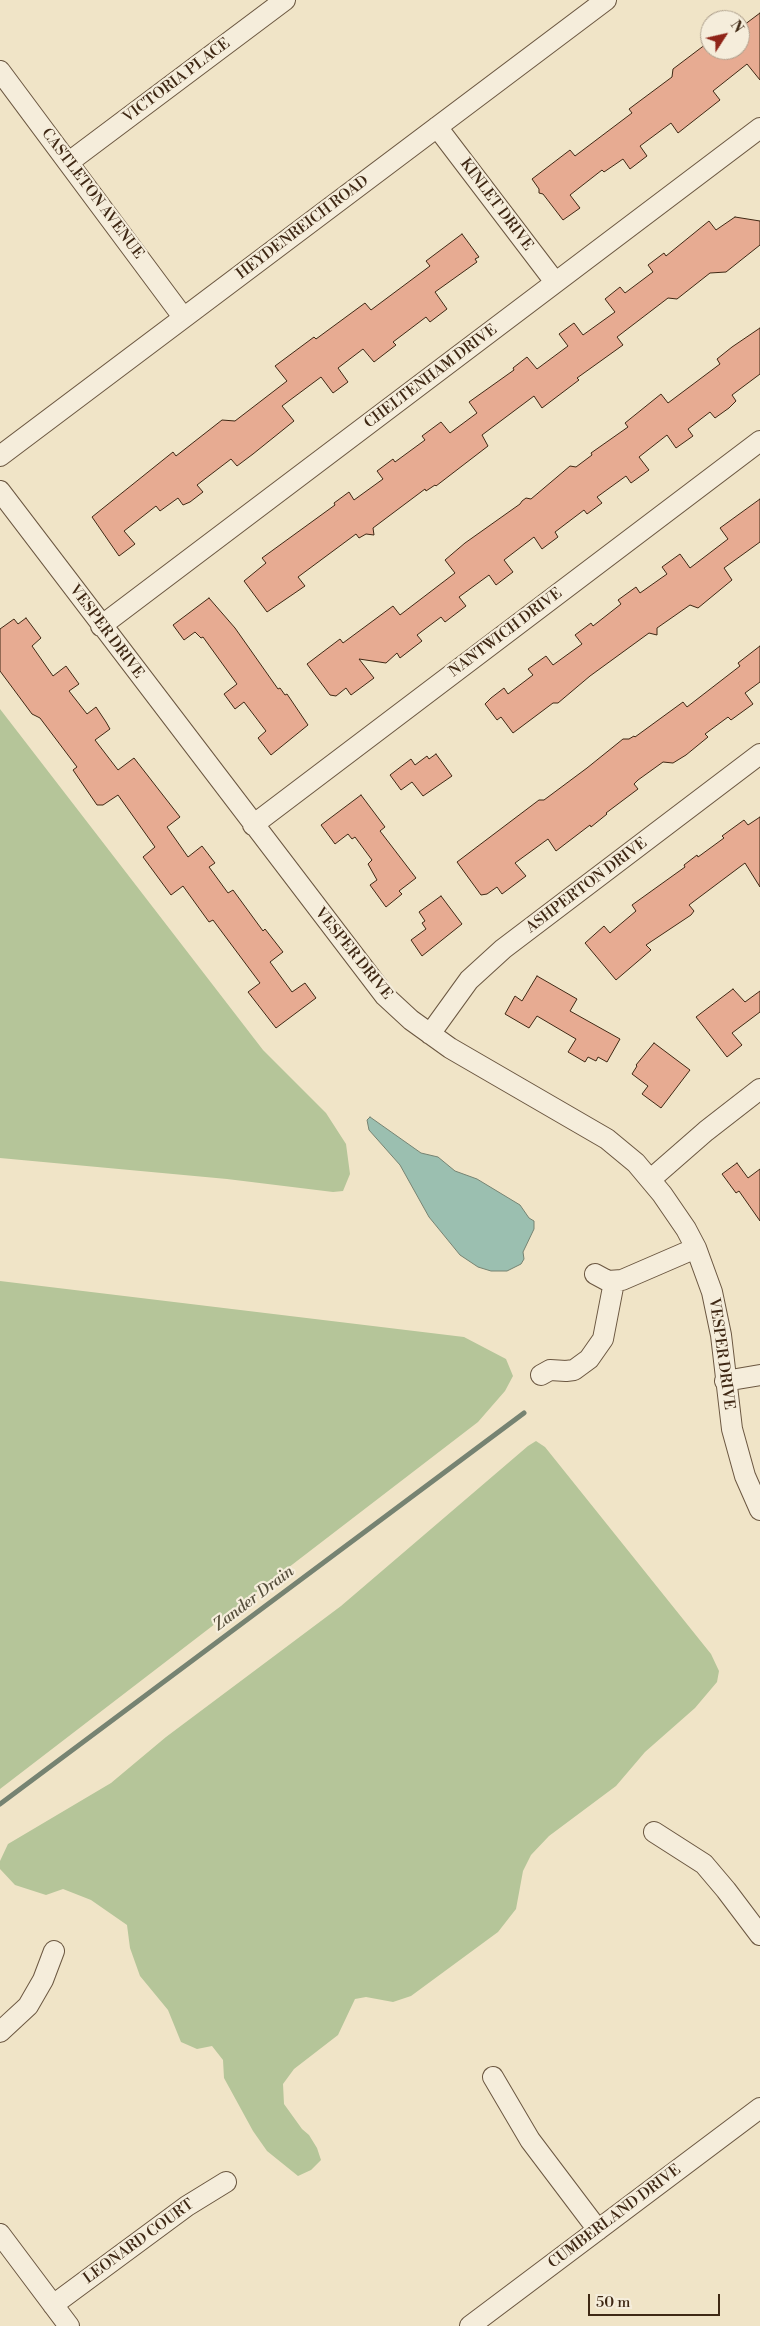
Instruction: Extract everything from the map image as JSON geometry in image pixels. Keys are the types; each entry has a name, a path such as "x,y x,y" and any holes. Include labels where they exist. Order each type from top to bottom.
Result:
{"street":[{"name":"VICTORIA PLACE","path":"69,162 285,0"},
{"name":"HEYDENREICH ROAD","path":"0,456 606,0"},
{"name":"CASTLETON AVENUE","path":"0,71 184,317"},
{"name":"KINLET DRIVE","path":"437,127 555,282"},
{"name":"CHELTENHAM DRIVE","path":"101,626 760,128"},
{"name":"NANTWICH DRIVE","path":"253,825 760,441"},
{"name":"VESPER DRIVE","path":"0,491 374,983 396,1008 430,1034 469,1059 586,1125 623,1152 651,1179 676,1213 696,1248 717,1313 732,1429 738,1453 760,1510"},
{"name":"ASHPERTON DRIVE","path":"430,1034 456,995 490,960 760,754"},
{"path":"651,1179 706,1131 760,1089"},
{"path":"595,1274 614,1282 696,1248"},
{"path":"541,1375 550,1370 566,1372 574,1370 589,1359 603,1339 614,1282"},
{"path":"725,1381 760,1375"},
{"path":"654,1832 704,1864 760,1935"},
{"path":"0,2032 28,2006 43,1980 54,1951"},
{"path":"493,2077 530,2140 598,2230"},
{"name":"CUMBERLAND DRIVE","path":"470,2326 760,2108"},
{"name":"LEONARD COURT","path":"53,2305 187,2206 226,2182"},
{"path":"0,2234 69,2326"}],"shaded area":[{"path":"0,709 263,1050 326,1113 346,1144 350,1174 343,1191 333,1192 227,1179 0,1158"},
{"path":"370,1117 421,1153 438,1157 455,1171 477,1179 520,1205 529,1218 534,1221 534,1229 523,1252 524,1259 521,1264 507,1271 491,1271 478,1267 460,1255 429,1217 400,1165 369,1130 367,1120"},
{"path":"0,1281 464,1337 506,1359 513,1376 505,1391 478,1422 0,1789"},
{"path":"536,1441 545,1447 711,1654 719,1671 717,1682 695,1708 645,1752 616,1786 549,1836 531,1855 523,1871 516,1909 498,1932 411,1996 393,2002 366,1997 355,1999 338,2035 294,2069 283,2084 284,2104 302,2129 309,2135 317,2148 321,2160 311,2170 298,2176 267,2151 253,2131 224,2078 223,2060 212,2046 197,2049 181,2042 168,2010 140,1976 130,1948 127,1925 91,1900 63,1889 46,1895 15,1885 0,1869 0,1861 8,1844 111,1783 166,1737 341,1606"}],"building":[{"path":"760,13 760,80 747,64 713,91 720,100 678,133 671,123 640,146 647,156 630,169 623,159 604,172 602,170 570,195 580,208 563,220 543,194 539,193 539,189 532,179 570,150 575,156 632,113 629,109 672,77 673,69 700,49 700,60 750,60 750,20"},
{"path":"735,217 760,221 760,245 726,272 710,273 677,299 668,298 617,337 623,345 577,378 579,380 542,408 534,396 482,435 488,446 436,486 426,491 425,489 373,528 374,535 366,534 359,538 356,534 298,577 305,586 267,612 244,581 266,563 262,558 335,505 334,503 349,492 354,500 383,479 377,471 393,459 395,462 425,440 422,436 441,422 450,433 477,413 469,402 514,370 513,368 527,357 537,369 568,346 559,334 574,323 583,335 615,312 605,299 620,287 625,293 653,272 648,265 664,253 666,256 709,221 716,230"},
{"path":"462,234 479,257 475,259 477,262 435,292 447,309 430,322 426,317 393,342 396,345 374,362 363,349 338,368 348,382 333,393 321,377 282,406 294,421 237,466 231,459 197,485 203,492 190,502 183,505 178,498 160,511 156,506 124,531 135,544 119,556 92,517 173,452 176,456 222,420 235,421 287,381 275,366 365,303 371,310 430,266 426,261"},
{"path":"760,328 760,374 732,395 736,401 729,408 715,418 710,412 688,429 693,436 676,448 667,435 639,457 649,470 631,483 626,476 597,497 602,503 587,514 584,510 555,532 558,537 542,549 534,537 504,560 513,572 496,585 489,575 459,597 466,606 445,622 441,617 417,635 422,641 400,658 397,653 386,663 359,659 374,678 351,695 346,688 336,696 330,695 307,664 340,639 343,643 393,606 400,615 455,573 445,560 465,543 526,498 531,499 570,466 576,467 592,455 591,453 628,427 625,423 661,394 668,403 720,364 717,359"},
{"path":"760,499 760,542 724,568 732,580 698,608 690,605 657,628 657,635 649,633 590,676 558,703 553,703 513,733 501,717 497,720 485,704 491,698 504,688 508,694 533,675 528,669 546,656 553,665 582,644 575,635 591,623 593,626 621,604 618,600 636,587 640,593 667,574 662,567 680,554 690,568 728,539 720,528"},
{"path":"209,598 235,628 278,689 280,688 285,695 287,694 308,725 271,755 258,738 266,731 244,702 235,709 224,694 237,684 203,637 201,638 195,632 184,640 173,625"},
{"path":"26,618 41,638 32,646 53,676 66,666 79,684 69,691 87,714 96,707 110,729 95,740 118,770 134,758 180,817 167,827 188,857 202,846 215,863 209,867 228,893 233,890 263,931 265,929 283,952 270,962 292,992 305,983 316,998 276,1028 248,992 260,983 213,920 209,922 183,886 171,895 143,857 155,847 118,795 103,805 97,805 73,770 77,767 40,718 32,714 0,671 0,629 14,619 18,624"},
{"path":"760,646 760,682 745,693 753,704 731,720 728,717 705,734 708,737 686,755 673,763 663,762 638,780 634,784 638,789 591,827 590,825 556,851 548,839 515,863 526,876 502,894 497,887 487,894 481,895 457,862 539,800 544,800 623,739 635,737 683,702 687,707 740,666 738,663"},
{"path":"436,754 452,776 423,796 412,782 401,790 390,775 411,759 415,765 427,756 429,759"},
{"path":"361,795 385,827 380,831 416,878 399,891 402,894 386,907 370,885 377,880 368,864 372,860 355,837 352,839 348,834 335,844 321,825"},
{"path":"760,817 760,887 745,863 689,905 694,911 691,915 646,945 651,950 616,980 585,943 604,926 610,933 636,911 632,905 685,867 684,865 697,855 698,857 724,838 722,836 744,820 748,825"},
{"path":"441,896 462,924 422,956 411,940 426,929 422,923 425,921 419,912"},
{"path":"537,976 577,999 570,1011 620,1039 607,1062 598,1057 596,1061 588,1057 585,1062 568,1052 576,1039 537,1016 529,1028 505,1014 515,996 522,1001"},
{"path":"733,989 745,1002 760,991 760,1012 732,1033 742,1045 727,1057 696,1017"},
{"path":"654,1043 690,1070 661,1108 642,1094 648,1086 632,1074 636,1065"},
{"path":"737,1163 748,1178 760,1169 760,1221 739,1191 736,1193 722,1174"}],"waterway":[{"name":"Zander Drain","path":"0,1804 524,1413"}]}
